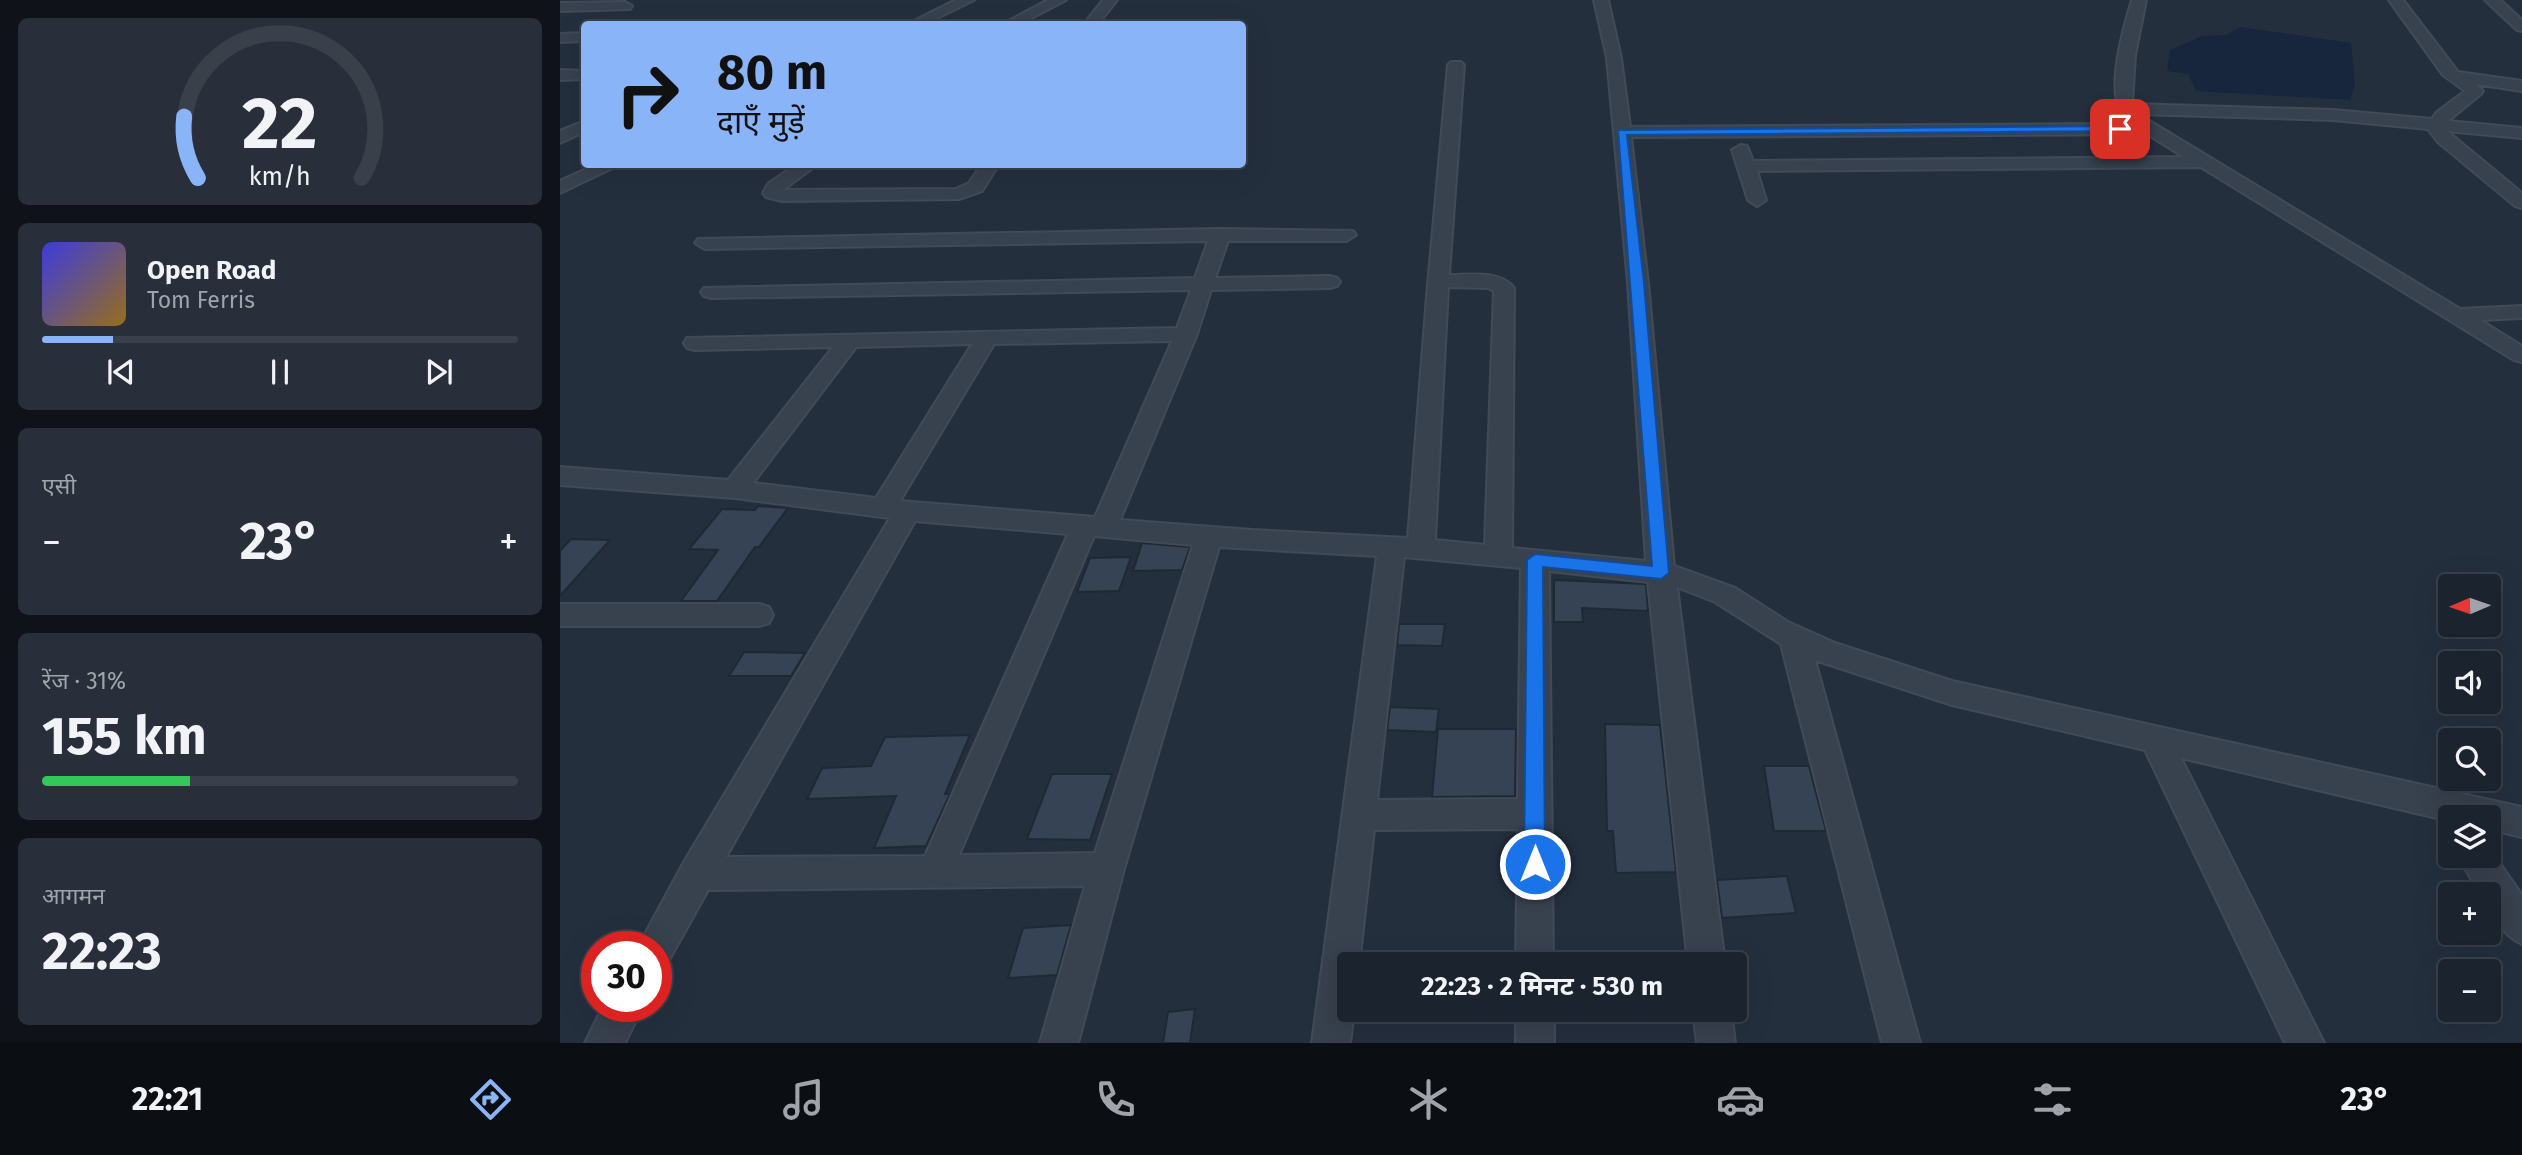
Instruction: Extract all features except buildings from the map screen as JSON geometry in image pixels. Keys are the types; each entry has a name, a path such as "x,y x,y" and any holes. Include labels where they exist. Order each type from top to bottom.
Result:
{"street":[{"path":"922,21 967,0"},
{"path":"1016,21 1059,0"},
{"path":"1093,21 1110,0"},
{"path":"1601,0 1614,58 1638,283 1661,573 1705,952"},
{"path":"2125,110 2128,48 2139,0"},
{"path":"2396,0 2453,75 2475,91 2443,115 2436,126"},
{"path":"2492,0 2522,27"},
{"path":"560,7 625,3 626,21"},
{"path":"560,38 581,37"},
{"path":"1331,1043 1359,816 1406,547 1439,281 1456,65"},
{"path":"560,75 581,75"},
{"path":"2453,75 2522,86"},
{"path":"2125,110 2333,115 2522,133"},
{"path":"2125,110 2147,129 2522,355"},
{"path":"560,120 581,119"},
{"path":"2436,126 2444,138 2522,202"},
{"path":"560,138 581,127"},
{"path":"1622,132 2147,129"},
{"path":"1735,132 1758,200"},
{"path":"1746,166 2202,162"},
{"path":"560,188 604,168"},
{"path":"804,168 774,188 772,193 782,196 959,194 976,187 988,168"},
{"path":"2502,186 2522,187"},
{"path":"935,872 1186,334 1220,235"},
{"path":"705,243 1346,235"},
{"path":"1439,281 1492,282 1504,288 1498,556"},
{"path":"711,292 1330,282"},
{"path":"2459,315 2522,312"},
{"path":"695,343 1186,334"},
{"path":"665,931 987,338"},
{"path":"735,489 850,340"},
{"path":"560,476 735,489 895,509 1209,536 1406,547 1661,573 1692,581 1725,595 1794,638 1875,670 1952,694 2157,740 2438,809"},
{"path":"1059,1043 1107,869 1209,536"},
{"path":"1535,560 1535,952"},
{"path":"560,615 759,615"},
{"path":"1794,638 1901,1043"},
{"path":"2157,740 2305,1043"},
{"path":"1359,816 1535,814"},
{"path":"2501,819 2522,822"},
{"path":"2483,868 2522,926"},
{"path":"696,874 1107,869"},
{"path":"604,1043 615,1022"},
{"path":"1535,1022 1535,1043"},
{"path":"1713,1022 1716,1043"}],"water":[{"path":"2241,27 2351,43 2355,85 2350,100 2196,91 2188,74 2167,71 2170,50 2202,36 2226,35"}],"route":[{"path":"1535,864 1535,560 1661,573 1638,283 1622,132 2120,129"}]}
